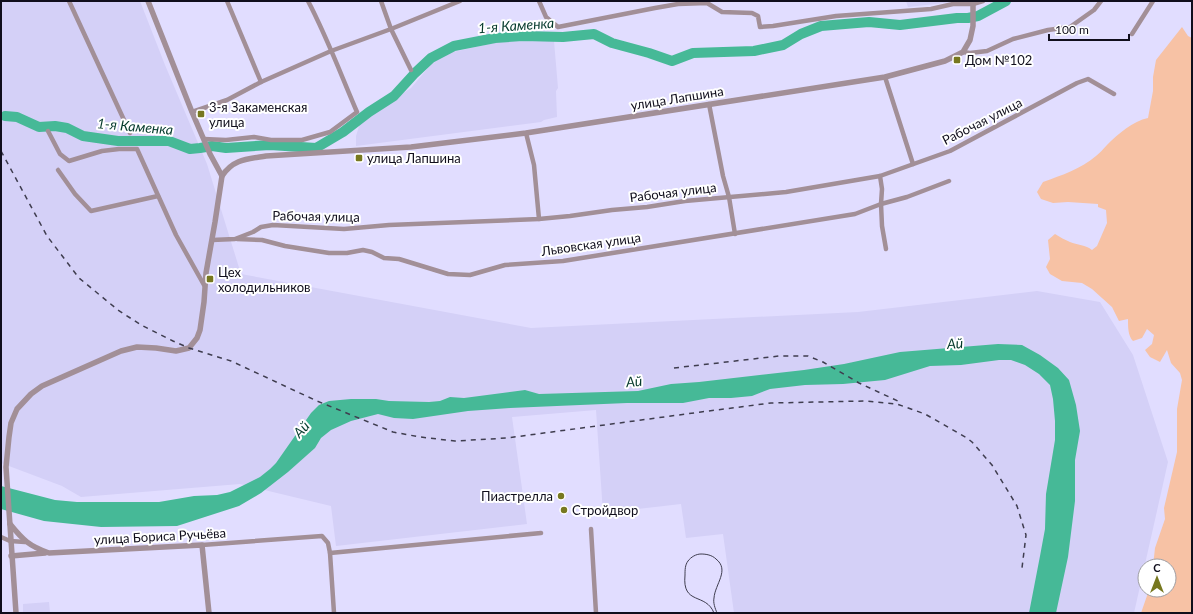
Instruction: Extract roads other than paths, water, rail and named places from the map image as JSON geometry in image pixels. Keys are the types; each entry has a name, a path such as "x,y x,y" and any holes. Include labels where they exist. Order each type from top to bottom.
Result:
{"street":[{"path":"69,1 130,133"},
{"path":"16,613 6,467 11,423 17,409 42,386 66,374 121,351 137,347 176,351 189,348 197,338 200,330 204,302 204,285 222,176 210,154 192,112 148,1"},
{"path":"227,1 261,82"},
{"path":"204,139 226,140 254,137 271,140 302,140 330,132 357,112 330,51 323,30 308,1"},
{"path":"381,1 391,29 411,70"},
{"path":"192,112 227,100 261,82 330,51 391,29 459,1"},
{"path":"539,1 546,17 558,27 618,14 678,4 707,2 722,12 752,13 758,16 760,27 836,16 931,9 953,4 983,1"},
{"name":"улица Лапшина","path":"222,176 232,164 243,160 266,156 411,147 526,133 885,77 945,61 963,52 970,53 987,51 1013,39 1048,30 1070,27 1094,10 1101,1"},
{"path":"1132,34 1153,1"},
{"path":"963,52 970,40 973,26 973,3"},
{"path":"885,77 913,164"},
{"name":"Рабочая улица","path":"212,240 235,239 261,227 273,225 344,229 389,225 539,219 647,207 685,201 786,192 880,176 950,151 1077,83 1088,79 1114,94"},
{"path":"709,104 735,234"},
{"path":"48,131 60,154 68,161 102,151 137,149 176,235 204,285"},
{"path":"526,133 534,165 539,219"},
{"path":"58,170 74,194 91,211 158,196"},
{"path":"880,176 882,189 882,226 886,249"},
{"name":"Львовская улица","path":"235,239 262,240 285,246 329,253 348,253 364,250 384,258 400,259 448,274 470,275 506,265 563,261 855,214 949,181"},
{"name":"улица Бориса Ручьёва","path":"9,521 25,542 36,549 49,553 202,545 322,536 328,543 330,553"},
{"path":"591,529 596,613"},
{"path":"334,613 330,553 541,533"},
{"path":"1,537 10,541 25,542"},
{"path":"202,545 209,613"},
{"path":"11,556 49,553"}],"water":[{"name":"Ай","path":"998,344 1022,345 1040,355 1058,368 1069,380 1076,405 1080,431 1075,460 1075,501 1068,557 1056,613 1029,613 1045,529 1046,494 1055,440 1053,399 1050,385 1039,374 1025,365 1011,360 961,365 930,366 885,380 843,384 805,385 770,389 752,396 709,398 683,403 627,403 510,408 468,411 413,419 394,418 378,414 351,421 331,430 321,438 315,448 288,472 261,493 239,506 177,526 101,527 44,521 1,509 1,486 55,500 77,502 159,502 230,492 260,477 270,469 276,463 311,413 319,405 329,401 376,399 389,401 429,402 440,401 450,397 464,398 525,390 539,394 638,391 671,384 804,370 844,364 900,352"}],"waterway":[{"name":"1-я Каменка","path":"5,116 17,117 39,127 55,126 67,128 83,136 118,141 169,141 190,149 212,146 226,148 270,145 316,148 343,132 369,112 394,96 431,58 454,46 495,38 523,36 563,37 594,34 612,43 672,61 693,53 754,51 783,45 801,34 821,26 869,22 900,25 968,18 978,16 1006,1"}],"tram line":[{"path":"714,613 706,603 691,595 687,591 685,585 686,564 691,558 697,555 705,554 713,557 720,563 722,568 721,577 714,600 714,606 717,613"}],"railway":[{"path":"1,151 47,236 79,278 118,310 141,325 173,341 189,348 231,361 317,401 393,432 455,441 507,438 771,403 866,401 897,404 925,414 967,438 992,465 1017,506 1026,535 1022,568"},
{"path":"674,368 779,356 808,356 823,362 859,383 900,402"}],"place":[{"name":"Дом №102","path":"957,60"},
{"name":"3-я Закаменская улица","path":"201,114"},
{"name":"улица Лапшина","path":"359,158"},
{"name":"Цех холодильников","path":"210,279"},
{"name":"Пиастрелла","path":"561,496"},
{"name":"Стройдвор","path":"564,510"}]}
